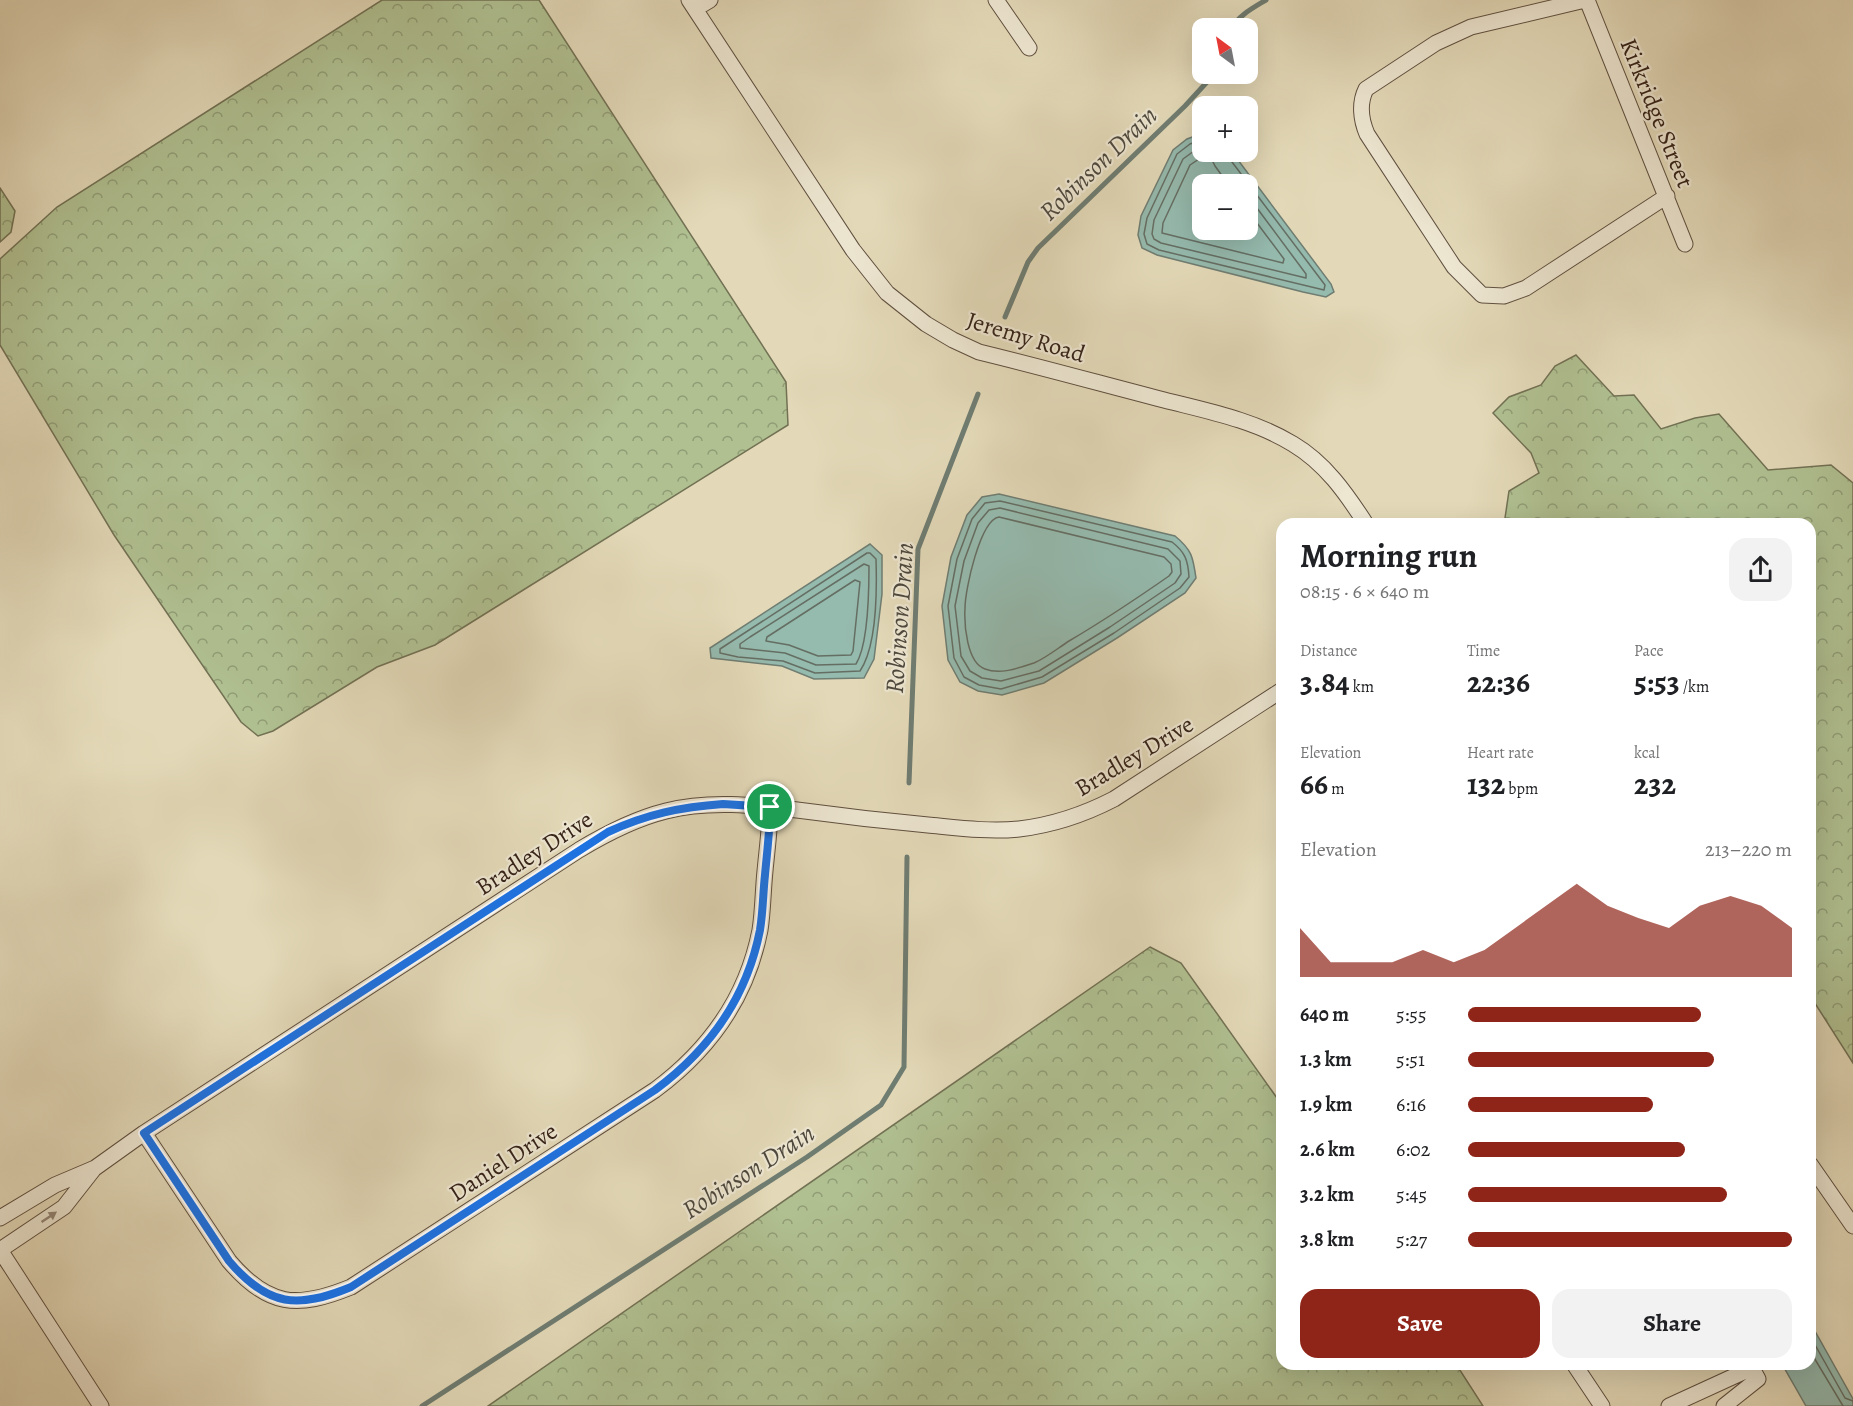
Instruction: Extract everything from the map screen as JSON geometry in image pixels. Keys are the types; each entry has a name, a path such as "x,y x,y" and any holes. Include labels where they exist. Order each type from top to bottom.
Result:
{"street":[{"path":"692,4 710,0"},
{"path":"996,0 1029,48"},
{"path":"1586,0 1471,27 1436,43 1366,89 1362,111 1363,125 1454,267 1482,295 1504,296 1526,288 1667,196"},
{"name":"Kirkridge Street","path":"1586,0 1685,244"},
{"name":"Jeremy Road","path":"692,4 853,250 887,293 900,305 953,340 979,352 1216,414 1268,430 1295,445 1326,470 1343,488 1362,518"},
{"name":"Bradley Drive","path":"0,1218 55,1185 95,1168 144,1133 608,832 628,823 666,810 723,804 995,831 1021,829 1072,818 1114,799 1276,694"},
{"name":"Daniel Drive","path":"144,1133 229,1261 243,1278 257,1289 271,1297 308,1302 351,1287 655,1090 672,1078 703,1048 723,1023 735,1002 755,951 760,928 770,807"},
{"name":"Bradley Drive","path":"0,1250 64,1207 95,1168"},
{"path":"1816,1173 1853,1226"},
{"path":"0,1250 101,1406"},
{"path":"1578,1370 1602,1406"},
{"path":"1669,1406 1748,1370"},
{"path":"1724,1406 1758,1379 1753,1370"}],"green space":[{"path":"382,0 539,0 786,382 788,425 435,645 377,667 273,731 258,736 241,722 114,535 0,345 0,259 57,207"},
{"path":"0,188 15,211 11,232 0,242"},
{"path":"1576,355 1614,396 1634,395 1661,429 1695,418 1719,414 1768,470 1831,465 1853,483 1853,1063 1816,1005 1816,518 1505,518 1509,491 1539,473 1531,453 1493,413 1509,397 1541,385 1555,366"},
{"path":"1150,947 1181,963 1276,1097 1276,1370 1460,1370 1483,1406 488,1406"}],"water":[{"path":"1192,137 1192,162 1240,162 1248,174 1192,174 1192,240 1258,240 1258,187 1331,284 1334,292 1326,297 1303,292 1157,255 1142,248 1138,235 1141,216 1173,150"},
{"path":"999,494 1175,536 1191,554 1196,578 1185,593 1044,683 1002,695 978,691 960,682 948,660 942,606 951,557 967,515 982,497"},
{"path":"870,544 882,555 882,594 874,659 864,678 814,679 782,666 711,658 710,648"},
{"path":"1816,1333 1853,1399 1853,1406 1806,1406 1785,1370 1816,1370"}],"waterway":[{"name":"Robinson Drain","path":"1240,18 1266,0"},
{"name":"Robinson Drain","path":"1005,317 1028,262 1038,248 1205,84"},
{"name":"Robinson Drain","path":"909,783 918,549 978,394"},
{"name":"Robinson Drain","path":"422,1406 807,1157 881,1105 904,1067 907,857"}],"route":[{"path":"723,804 770,807 770,831 760,928 747,975 723,1023 703,1048 672,1078 351,1287 308,1302 271,1297 243,1278 229,1261 144,1133 608,832 666,810 689,806 723,804"}]}
